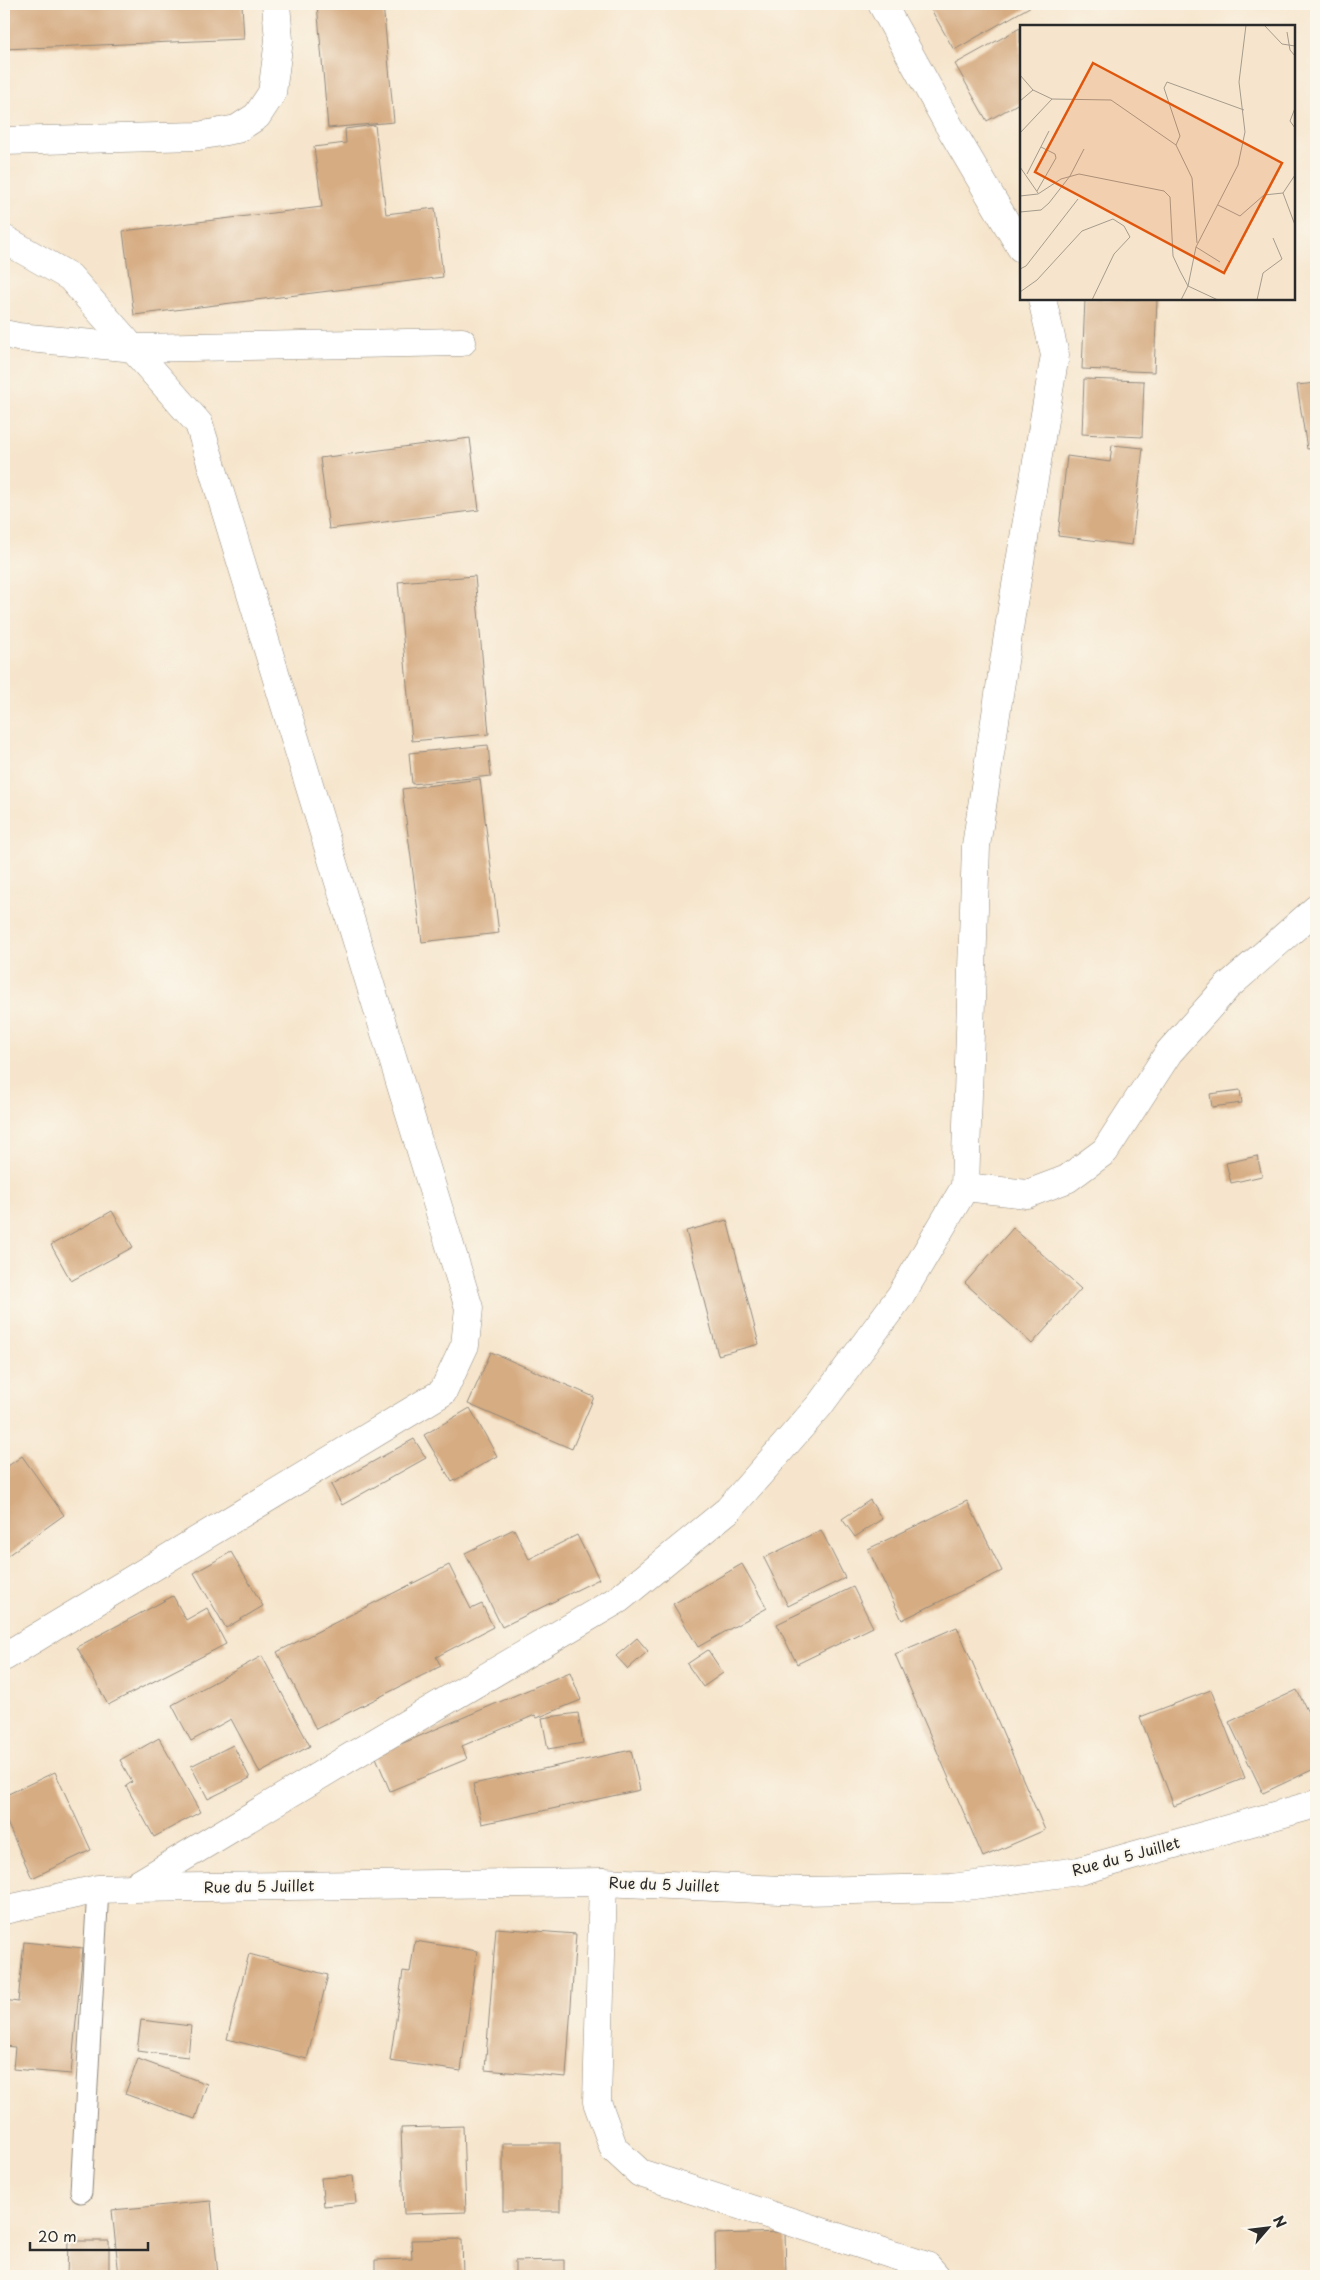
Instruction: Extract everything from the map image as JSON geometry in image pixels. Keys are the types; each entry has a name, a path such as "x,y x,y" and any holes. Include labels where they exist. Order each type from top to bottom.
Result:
{"street":[{"path":"4,141 198,136 237,129 257,116 272,93 279,40 276,4"},
{"path":"882,4 948,124 1020,246"},
{"path":"4,239 70,277 135,348 199,424 469,1308 465,1345 443,1392 4,1657"},
{"path":"132,1888 347,1759 619,1600 728,1510 825,1398 901,1295 965,1188 976,846 1012,609 1055,355 1042,300"},
{"path":"4,334 135,348 462,342"},
{"path":"965,1188 1027,1194 1067,1179 1105,1151 1169,1052 1227,988 1316,909"},
{"name":"Rue du 5 Juillet","path":"4,1910 98,1889 132,1888 602,1882 803,1891 952,1888 1079,1871 1316,1804"},
{"path":"602,1882 597,2102 614,2149 640,2173 927,2266 936,2276"}],"lane":[{"path":"81,2192 98,1889"}],"building":[{"path":"4,4 242,4 244,39 4,49"},
{"path":"317,4 383,4 394,122 328,128"},
{"path":"928,4 1032,4 1033,5 954,50"},
{"path":"1020,28 1020,103 987,121 955,64"},
{"path":"375,125 386,214 435,208 443,277 134,315 123,231 322,207 314,147 346,143 345,129"},
{"path":"1085,300 1157,300 1154,372 1082,369"},
{"path":"1084,379 1144,381 1142,437 1082,434"},
{"path":"1316,383 1316,448 1307,449 1297,385"},
{"path":"470,438 479,510 329,529 320,458"},
{"path":"1112,445 1143,448 1132,545 1058,536 1067,456 1110,462"},
{"path":"475,576 489,734 412,741 398,582"},
{"path":"488,745 491,776 412,784 409,753"},
{"path":"480,779 499,933 422,942 402,789"},
{"path":"1240,1090 1242,1103 1212,1107 1210,1094"},
{"path":"1257,1156 1262,1176 1231,1183 1226,1163"},
{"path":"112,1211 133,1247 71,1281 51,1245"},
{"path":"727,1220 759,1344 718,1355 686,1231"},
{"path":"1013,1228 1081,1289 1032,1344 965,1283"},
{"path":"491,1352 594,1397 572,1449 468,1404"},
{"path":"470,1408 497,1456 452,1482 424,1435"},
{"path":"414,1439 426,1458 342,1505 331,1485"},
{"path":"22,1456 64,1515 4,1558 4,1469"},
{"path":"870,1500 882,1519 855,1537 842,1519"},
{"path":"967,1501 1002,1571 902,1620 868,1549"},
{"path":"514,1529 529,1559 577,1535 599,1579 502,1627 465,1553"},
{"path":"821,1530 845,1578 788,1606 764,1558"},
{"path":"231,1552 263,1606 226,1628 194,1573"},
{"path":"742,1564 767,1608 698,1647 673,1604"},
{"path":"449,1565 471,1609 482,1604 493,1627 436,1657 441,1666 316,1729 277,1652"},
{"path":"853,1587 873,1627 797,1664 777,1624"},
{"path":"173,1596 186,1620 207,1608 226,1644 108,1705 77,1647"},
{"path":"957,1627 1045,1830 983,1857 895,1654"},
{"path":"637,1638 648,1651 628,1669 616,1656"},
{"path":"708,1650 723,1673 703,1687 687,1664"},
{"path":"262,1656 310,1746 260,1773 231,1719 191,1741 172,1705"},
{"path":"570,1672 581,1700 537,1718 535,1715 462,1746 467,1759 390,1791 375,1755"},
{"path":"1211,1690 1245,1778 1174,1806 1140,1717"},
{"path":"1297,1690 1316,1729 1316,1768 1263,1793 1229,1722"},
{"path":"578,1713 583,1743 548,1749 542,1718"},
{"path":"159,1738 200,1812 154,1837 126,1786 132,1782 120,1760"},
{"path":"233,1745 250,1778 208,1799 191,1766"},
{"path":"631,1750 640,1790 482,1824 473,1784"},
{"path":"55,1772 91,1850 32,1878 4,1816 4,1796"},
{"path":"496,1928 576,1934 566,2077 485,2070"},
{"path":"415,1941 477,1951 461,2071 390,2061 403,1971 410,1972"},
{"path":"24,1942 83,1948 71,2074 13,2069 15,2047 4,2046 4,2000 18,2002"},
{"path":"249,1954 328,1975 307,2059 227,2039"},
{"path":"141,2020 191,2026 188,2057 137,2051"},
{"path":"138,2059 207,2084 195,2119 125,2094"},
{"path":"463,2126 466,2212 404,2214 401,2128"},
{"path":"503,2143 560,2143 560,2211 503,2211"},
{"path":"353,2176 356,2203 324,2206 321,2178"},
{"path":"211,2201 218,2276 119,2276 112,2210"},
{"path":"785,2232 786,2276 716,2276 715,2234"},
{"path":"462,2239 463,2276 375,2276 375,2260 412,2259 411,2240"},
{"path":"68,2241 109,2241 109,2276 67,2276"},
{"path":"564,2260 564,2276 515,2276 515,2261"}]}
